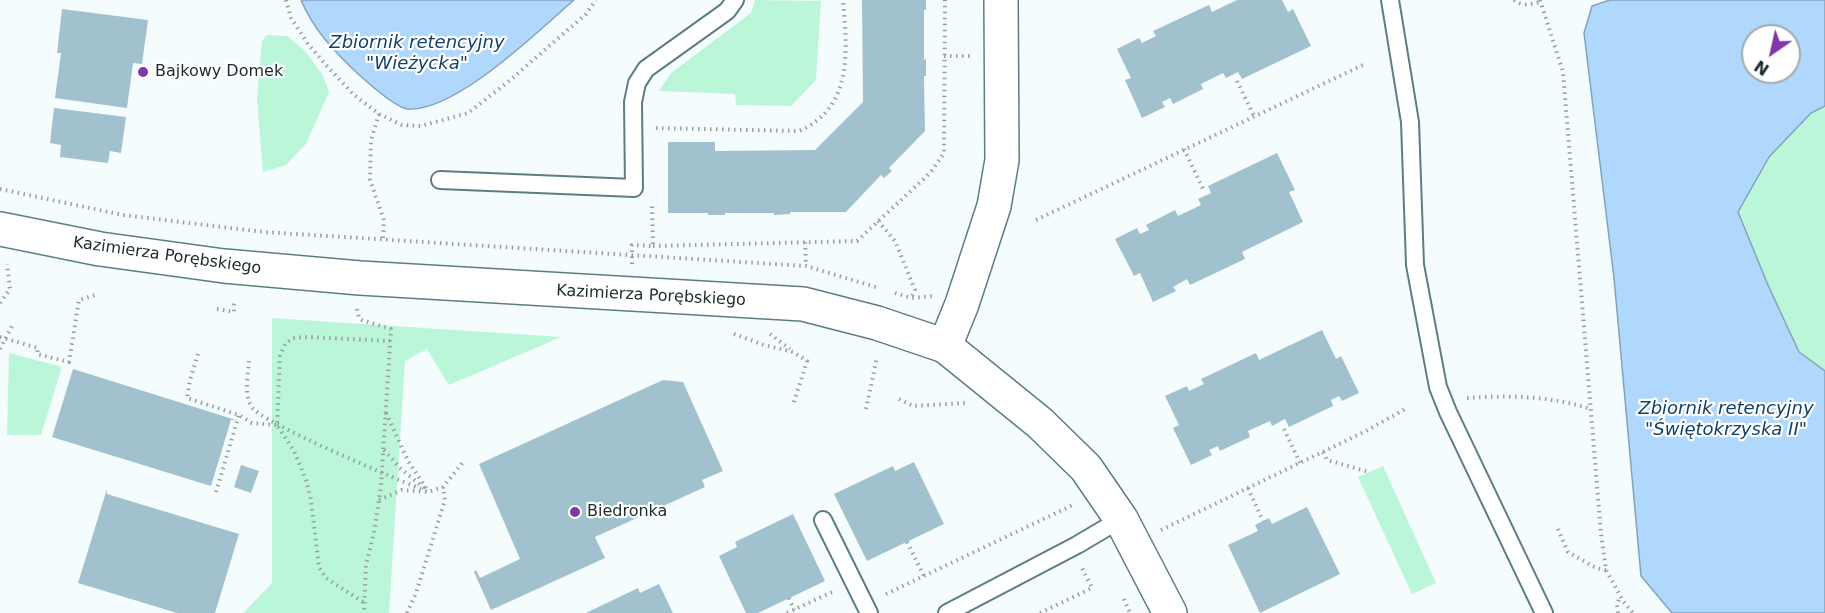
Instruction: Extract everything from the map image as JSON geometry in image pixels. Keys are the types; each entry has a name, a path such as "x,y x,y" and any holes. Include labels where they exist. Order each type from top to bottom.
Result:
{"street":[{"path":"945,346 962,304 994,206 1002,160 1001,0"},
{"name":"Kazimierza Porębskiego","path":"0,229 100,249 224,267 360,278 803,304 877,323 945,346 1040,423 1086,468 1121,519 1170,613"}],"lane":[{"path":"440,180 634,188 633,102 637,83 646,69 727,11 735,0"},
{"path":"1390,0 1410,122 1415,266 1438,387 1544,613"},
{"path":"949,613 1121,519"},
{"path":"823,520 867,608"}],"path":[{"path":"286,0 291,18 319,57 353,94 379,114 402,125 421,126 468,113 508,82 586,14 596,0"},
{"path":"634,128 799,131 813,124 828,110 840,90 845,66 843,0"},
{"path":"652,217 653,244 857,241 932,172 944,153 945,0"},
{"path":"1514,0 1516,3 1526,5 1540,1 1563,72 1601,534 1606,570 1620,596 1633,613"},
{"path":"944,56 958,56"},
{"path":"1036,220 1363,65"},
{"path":"1237,81 1254,116"},
{"path":"379,114 371,140 370,180 384,220 383,240"},
{"path":"1184,149 1203,189"},
{"path":"0,189 123,215 264,232 806,266 880,288"},
{"path":"878,221 895,241 915,290 912,298"},
{"path":"805,242 806,266"},
{"path":"0,303 10,289 7,262"},
{"path":"890,291 912,298 938,295"},
{"path":"2,338 38,348 37,354 69,362 79,300 95,295"},
{"path":"357,304 359,318 391,329 382,473 374,533 366,565 364,613"},
{"path":"0,349 2,338 12,326"},
{"path":"728,333 793,352 807,361 793,405"},
{"path":"364,602 326,578 319,567 311,500 306,480 294,452 277,425 280,356 285,344 293,338 390,341"},
{"path":"198,354 190,380 188,398 239,415 252,423 277,425"},
{"path":"866,409 878,355"},
{"path":"249,361 247,389 251,406 255,412 277,425 428,492"},
{"path":"1443,400 1482,397 1550,399 1591,409"},
{"path":"899,399 913,406 968,403"},
{"path":"1161,530 1323,452 1407,408"},
{"path":"386,412 408,461 428,492"},
{"path":"216,492 239,415"},
{"path":"1284,429 1300,463"},
{"path":"384,450 400,468 428,492"},
{"path":"1323,452 1327,460 1369,472"},
{"path":"379,500 402,490 428,492 443,487 464,461"},
{"path":"407,613 416,593 445,500 443,487"},
{"path":"1248,488 1263,521"},
{"path":"787,613 841,587 852,610 867,608 924,576 1076,504 1072,494"},
{"path":"1558,529 1568,552 1596,568 1606,570"},
{"path":"907,542 924,576"},
{"path":"1040,613 1092,588 1072,547"},
{"path":"1121,594 1130,613"},
{"path":"1618,613 1617,605 1620,596"},
{"path":"789,598 794,610"}],"green space":[{"path":"755,0 821,1 816,80 791,106 736,105 735,94 659,91 671,73 751,13"},
{"path":"267,35 287,36 304,50 323,75 329,92 306,144 286,165 263,172 257,99 262,41"},
{"path":"1825,106 1825,371 1799,352 1738,212 1769,157 1811,113"},
{"path":"272,318 561,337 449,385 427,349 405,361 389,613 243,613 272,583"},
{"path":"9,353 62,367 41,435 7,435"},
{"path":"1383,466 1436,583 1412,594 1358,477"}],"water":[{"name":"Zbiornik retencyjny \"Wieżycka\"","path":"301,0 574,0 518,49 472,84 449,98 427,106 408,109 381,94 340,56 318,30"},
{"name":"Zbiornik retencyjny \"Świętokrzyska II\"","path":"1610,0 1825,0 1825,106 1811,113 1769,157 1738,212 1799,352 1825,371 1825,613 1672,613 1641,576 1614,278 1584,33 1592,6"}],"building":[{"path":"862,0 926,0 926,10 924,10 925,131 889,168 892,171 884,178 881,175 846,212 790,212 790,214 774,215 774,213 708,215 708,213 668,213 668,142 715,142 715,151 815,150 863,102"},
{"path":"1237,0 1282,0 1288,12 1293,9 1311,46 1242,79 1238,72 1226,78 1223,73 1201,84 1203,89 1173,104 1170,98 1162,102 1165,107 1142,118 1125,80 1131,78 1117,49 1139,38 1142,43 1156,36 1153,31 1209,5 1212,12"},
{"path":"62,9 148,20 142,64 133,63 127,108 55,98 61,53 57,53"},
{"path":"54,108 126,117 121,153 110,151 108,163 60,157 61,145 50,143"},
{"path":"1277,153 1295,190 1289,192 1303,222 1242,252 1245,259 1190,285 1187,279 1173,287 1176,291 1153,302 1140,273 1134,276 1115,239 1137,228 1140,234 1149,230 1146,225 1175,210 1178,216 1201,205 1198,199 1211,193 1208,186"},
{"path":"1322,330 1336,359 1341,356 1359,393 1342,401 1339,396 1331,400 1333,406 1289,427 1285,419 1272,426 1270,421 1248,431 1250,437 1220,451 1218,446 1209,450 1212,455 1191,465 1173,428 1179,425 1165,396 1187,386 1189,391 1204,384 1201,379 1256,353 1259,360"},
{"path":"73,369 236,420 231,420 211,486 52,437"},
{"name":"Biedronka","path":"663,380 683,382 723,471 702,480 705,487 595,537 605,558 491,610 474,572 476,570 480,578 520,559 479,464"},
{"path":"914,462 944,524 867,561 834,494 893,466 895,471"},
{"path":"241,465 259,471 251,493 234,487"},
{"path":"107,489 107,494 239,534 215,613 177,613 78,583"},
{"path":"1307,507 1340,574 1260,613 1228,545 1258,531 1255,525 1269,518 1272,524"},
{"path":"793,514 825,581 758,613 746,613 719,556 737,547 735,542"},
{"path":"659,584 673,613 586,613 638,588 640,593"}],"place":[{"name":"Bajkowy Domek","path":"143,72"},
{"name":"Biedronka","path":"575,512"}]}
